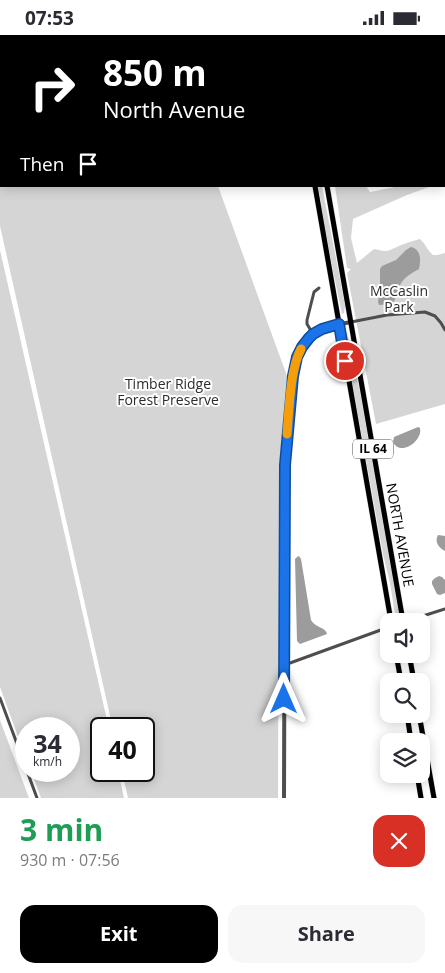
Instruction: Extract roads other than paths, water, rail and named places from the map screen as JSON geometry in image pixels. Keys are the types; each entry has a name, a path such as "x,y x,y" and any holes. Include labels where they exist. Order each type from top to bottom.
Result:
{"main road":[{"name":"NORTH AVENUE","path":"315,187 390,613"},
{"name":"NORTH AVENUE","path":"327,187 404,613"},
{"path":"421,723 434,798"},
{"path":"418,783 421,798"}],"street":[{"path":"313,334 307,321 314,292 319,288"},
{"path":"284,798 285,455 295,364 302,347 313,334 339,324 387,315 425,312 435,316 445,330"},
{"path":"430,614 445,609"},
{"path":"284,663 290,663 380,630"},
{"path":"0,698 15,738"},
{"path":"31,782 37,798"}],"park label":[{"name":"McCaslin Park","path":"399,299"},
{"name":"Timber Ridge Forest Preserve","path":"168,392"}]}
